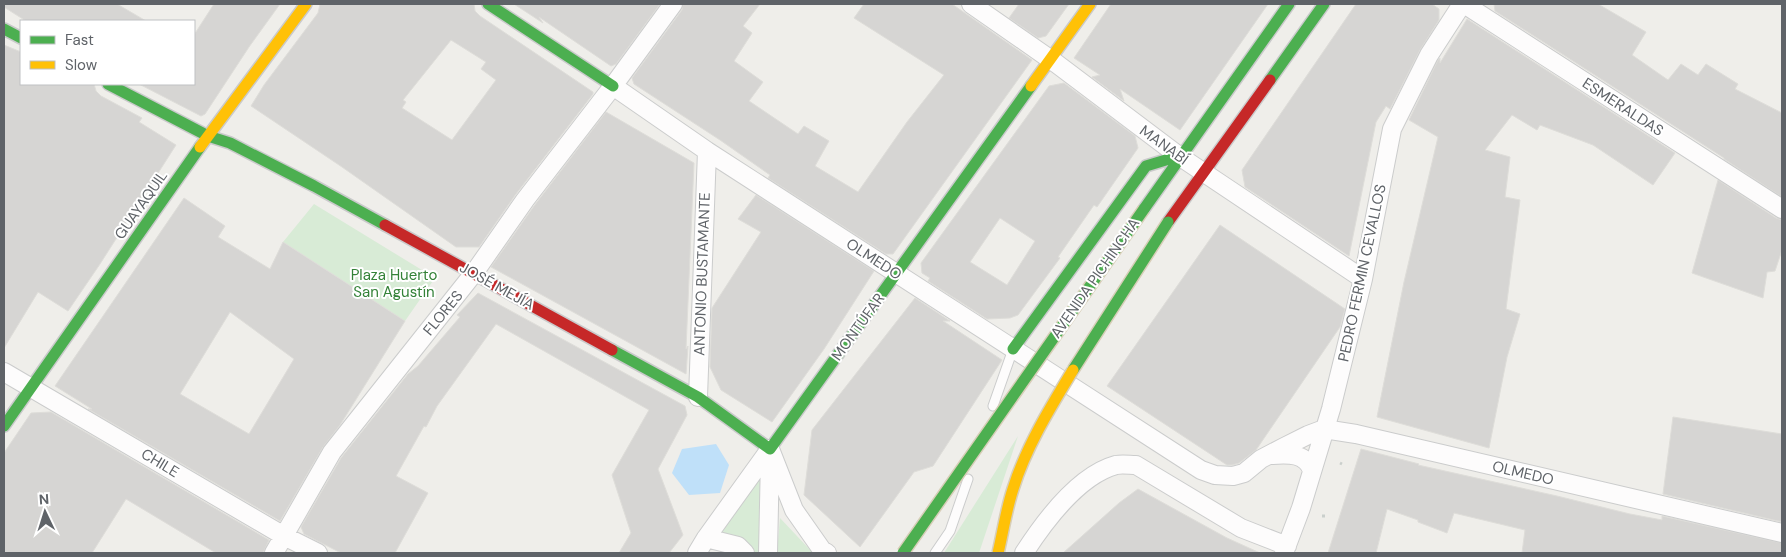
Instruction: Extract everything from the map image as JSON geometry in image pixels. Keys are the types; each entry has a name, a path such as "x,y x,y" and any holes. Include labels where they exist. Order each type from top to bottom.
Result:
{"street":[{"name":"GUAYAQUIL","path":"4,426 208,136 227,114 306,4"},
{"name":"OLMEDO","path":"488,4 614,86 707,151 1201,470 1215,475 1233,476 1244,473 1267,456 1324,429 1356,434 1782,533"},
{"name":"FLORES","path":"274,553 332,452 474,274 525,200 614,86 673,4"},
{"name":"MANABÍ","path":"970,4 1050,59 1180,156 1363,279"},
{"name":"MONTÚFAR","path":"697,553 1090,4"},
{"name":"AVENIDA PICHINCHA","path":"903,553 1180,156 1248,65 1289,4"},
{"name":"AVENIDA PICHINCHA","path":"998,553 1012,491 1023,462 1052,404 1168,222 1324,4"},
{"name":"ESMERALDAS","path":"1463,4 1782,209"},
{"name":"PEDRO FERMIN CEVALLOS","path":"1286,549 1324,429 1363,279 1392,129 1429,55 1463,4"},
{"path":"4,29 20,37"},
{"name":"JOSÉ MEJÍA","path":"110,85 208,136 230,143 314,186 698,397 770,449"},
{"name":"ANTONIO BUSTAMANTE","path":"698,397 707,151"},
{"path":"1013,349 1146,166 1180,156"},
{"name":"CHILE","path":"4,372 284,536 318,553"},
{"path":"768,553 770,449"},
{"path":"770,449 794,510 822,550 827,553"},
{"path":"1267,456 1285,454 1298,456 1310,464 1312,471"},
{"path":"1024,553 1036,534 1066,499 1095,474 1117,465 1136,465 1241,528 1286,549"},
{"path":"706,538 738,546 744,553"}],"lane":[{"path":"935,553 950,531 1013,349"}],"green space":[{"name":"Plaza Huerto San Agustín","path":"314,204 435,278 405,321 283,242"},
{"path":"1018,436 979,553 944,553"},
{"path":"762,471 760,553 754,553 741,537 721,533"},
{"path":"780,518 813,553 777,553"}],"water":[{"path":"716,444 729,465 720,493 689,495 672,473 682,449"}],"building":[{"path":"4,4 117,4 144,20 24,20 4,7"},
{"path":"214,4 280,4 205,114 201,116 141,85 195,85 195,33"},
{"path":"320,4 474,4 475,11 480,16 593,92 593,94 516,194 479,247 456,247 251,106 264,85 318,13","holes":["451,40 486,62 481,69 496,80 452,140 402,108 406,102 403,100"]},
{"path":"514,4 660,4 616,64 611,66 539,17 543,23"},
{"path":"683,4 760,4 743,26 752,33 734,61 763,82 749,101 798,134 804,126 829,141 815,166 858,192 907,122 944,75 854,18 864,4 952,4 1032,60 893,254 886,254 768,178 770,175 634,84 632,78 682,10"},
{"path":"1019,4 1069,4 1046,36 1038,38 1009,18"},
{"path":"1111,4 1268,4 1180,130 1120,89 1124,101 1092,77 1100,75 1074,58"},
{"path":"1356,4 1432,4 1439,9 1439,20 1420,50 1390,109 1386,106 1376,122 1349,256 1245,187 1242,170"},
{"path":"1494,4 1598,4 1646,32 1632,55 1668,80 1681,64 1698,75 1706,64 1738,84 1735,89 1782,113 1782,197 1495,11"},
{"path":"1467,19 1675,153 1653,185 1593,145 1540,125 1537,130 1512,115 1485,150 1510,157 1505,197 1520,200 1506,309 1520,314 1507,357 1489,448 1377,417 1404,282 1438,137 1409,120 1438,60 1440,58 1440,63"},
{"path":"4,45 20,52 20,85 94,85 96,91 101,96 142,118 139,122 176,145 68,311 38,292 4,348"},
{"path":"1064,83 1135,136 1138,148 1097,207 1094,205 1058,257 1060,258 1018,315 1010,318 987,319 928,281 930,278 922,273 921,263 1049,86","holes":["1000,218 1035,241 1007,285 970,262"]},
{"path":"606,112 694,163 686,374 491,267 534,206"},
{"path":"1718,180 1782,220 1782,250 1775,271 1767,272 1763,298 1692,273"},
{"path":"756,195 874,271 824,349 772,422 721,390 710,367 712,308 761,232 738,219"},
{"path":"184,198 225,226 218,237 270,269 283,242 405,321 340,425 323,447 280,521 88,409 92,409 55,386","holes":["230,312 294,359 249,434 180,394"]},
{"path":"1220,225 1345,309 1340,327 1256,450 1239,463 1232,465 1227,465 1107,386"},
{"path":"478,293 685,406 687,415 658,469 683,535 669,553 619,553 631,533 612,475 649,410 496,324 437,406 396,476 428,493 395,553 341,553 304,534 301,527 341,458 408,374 418,366 460,317 457,315"},
{"path":"915,298 950,321 943,321 1002,360 933,466 914,472 860,547 804,495 812,430"},
{"path":"51,412 269,540 263,553 216,553 126,499 92,553 4,553 4,453 31,413"},
{"path":"1673,417 1782,434 1782,522 1663,494"},
{"path":"1361,449 1418,465 1630,514 1662,520 1662,516 1782,543 1782,553 1522,553 1525,530 1454,513 1447,533 1387,509 1376,553 1328,553"},
{"path":"1138,489 1227,538 1260,553 1063,553 1119,503"}],"traffic: fast":[{"path":"488,4 613,86"},
{"path":"1144,209 1289,4"},
{"path":"1270,80 1324,4"},
{"path":"4,29 20,37"},
{"path":"110,85 208,136 230,143 385,225"},
{"path":"612,350 698,397 770,449 1031,86"},
{"path":"4,426 200,147"},
{"path":"1013,349 1146,166 1179,156"},
{"path":"903,553 1144,209"},
{"path":"1073,370 1168,222"}],"traffic: slow":[{"path":"200,147 306,4"},
{"path":"1031,86 1090,4"},
{"path":"998,553 1006,513 1018,473 1047,413 1073,370"}],"traffic: jam":[{"path":"1168,222 1270,80"},
{"path":"385,225 612,350"}]}
